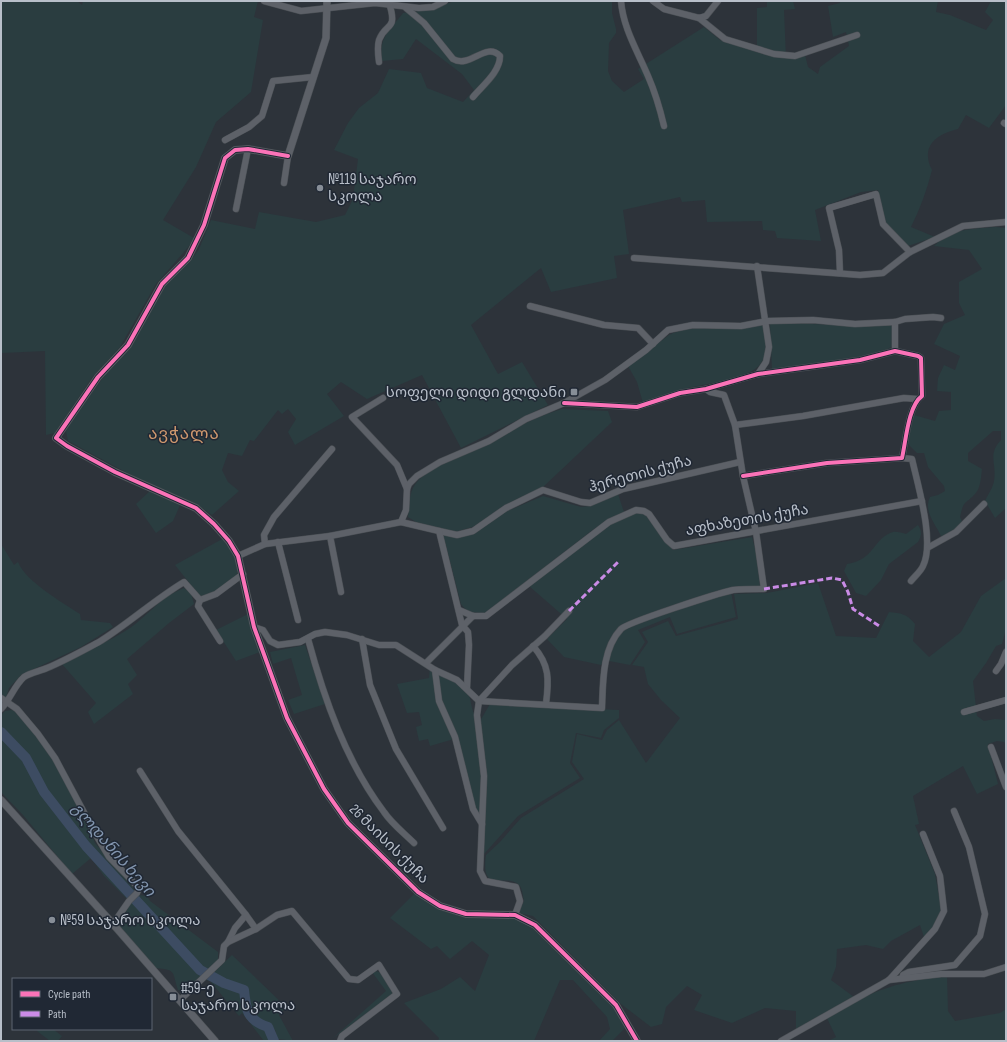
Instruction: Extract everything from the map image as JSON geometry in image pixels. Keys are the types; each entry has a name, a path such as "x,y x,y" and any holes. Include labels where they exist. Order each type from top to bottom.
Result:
{"street":[{"path":"264,1 301,11 375,3 390,6 419,8 433,7 445,1"},
{"path":"284,183 288,156 326,38 327,1"},
{"path":"621,1 627,27 638,58 647,74 658,102 664,126"},
{"path":"653,1 664,9 699,18 725,39 774,54 795,56 857,35"},
{"path":"699,18 706,16 718,1"},
{"path":"379,62 378,49 380,39 390,26 393,18 390,6"},
{"path":"404,7 424,22 453,59 458,62 468,61 490,50 496,52 500,56 500,63 496,70 473,97"},
{"path":"225,140 249,127 262,116 273,81 313,77"},
{"path":"236,209 248,149 288,156"},
{"name":"26 მაისის ქუჩა","path":"248,149 235,150 225,158 204,226 188,258 162,284 128,345 98,377 56,438 67,446 115,472 196,508 224,534 238,556 254,627 270,674 297,739 324,789 348,822 418,892 440,906 466,914 515,915 528,920 543,932 616,1005 637,1041"},
{"path":"840,273 839,250 829,208 860,198 876,194 883,224 910,252"},
{"path":"634,258 840,273 860,274 882,272 910,252 963,226 1006,222"},
{"path":"757,266 767,321 769,347 766,362 758,374"},
{"path":"530,306 604,325 638,328 653,344"},
{"path":"407,489 413,479 440,462 489,441 542,411 564,403 605,380 653,344 668,330 693,325 741,326 767,321 812,320 855,324 895,322 905,319 933,317 941,318"},
{"path":"895,322 895,351"},
{"path":"564,403 637,407 680,393 706,389 758,374 860,360 895,351 921,358 922,396 917,399 913,407 902,458"},
{"path":"254,627 263,630 270,641 278,645 300,642 315,634 325,632 362,639 379,645 396,645 435,670 457,680 467,688 479,702 546,704 602,708 603,672 612,646 622,628 688,603 734,590 764,589 756,532 740,462 735,425 724,395 710,392 706,389"},
{"path":"238,556 265,544 330,536 401,522 406,510 407,489 397,465 352,417 384,398"},
{"path":"735,425 803,416 904,398 917,399"},
{"path":"265,544 264,535 274,517 332,449"},
{"path":"743,476 827,463 902,458 912,459 922,500 928,547 923,567 911,581"},
{"name":"ჰერეთის ქუჩა","path":"401,522 457,535 473,531 506,508 543,490 581,502 590,503 623,489 740,462"},
{"name":"აფხაზეთის ქუჩა","path":"473,616 486,616 609,522 636,510 644,511 649,514 667,540 674,546 922,500"},
{"path":"928,547 956,532 984,504"},
{"path":"439,531 462,625 468,632 469,645 467,688"},
{"path":"330,536 341,592"},
{"path":"278,542 298,620"},
{"path":"200,600 216,594 243,574"},
{"path":"1,709 8,703 14,689 25,676 48,668 98,642 144,611 161,596 184,582 200,600"},
{"path":"200,600 198,606 220,641"},
{"path":"426,663 462,625 473,616 459,610"},
{"path":"515,915 520,901 516,887 485,881 480,871 484,776 477,715 479,702 512,665 545,636 569,611"},
{"path":"308,639 323,690 349,752 363,779 384,813 414,843"},
{"path":"362,639 370,685 396,749 443,828"},
{"path":"533,646 540,655 546,667 549,684 546,704"},
{"path":"996,671 1006,652"},
{"path":"435,670 439,701 455,737 473,809 483,825"},
{"path":"1,698 17,709 38,734 55,758 109,857 139,888 137,893 129,901 113,924"},
{"path":"964,712 1006,700"},
{"path":"991,747 1006,787"},
{"path":"140,771 178,831 256,929"},
{"path":"1,800 113,924 215,1041"},
{"path":"902,978 903,975 909,972 955,965 980,936 985,914 969,847 954,811"},
{"path":"781,1041 889,980 935,929 944,911 940,876 923,834"},
{"path":"228,942 256,929 277,916 292,911 349,979 358,980 379,965 397,994 342,1036 340,1041"},
{"path":"180,1000 220,962 224,954 224,946 228,942 235,928 246,915"},
{"path":"889,980 942,974 976,975 1006,967"}],"shaded area":[{"path":"1,1 77,1 82,5 83,1 258,1 254,17 263,20 251,92 216,122 196,167 163,220 194,238 190,245 156,284 120,347 91,379 55,433 46,435 45,351 2,353 1,357"},
{"path":"454,1 612,1 612,13 616,33 609,43 608,71 612,81 624,92 644,79 638,69 704,27 720,40 757,52 757,8 767,7 767,1 793,1 795,9 784,10 786,58 805,55 808,67 818,74 820,67 849,46 846,32 833,37 828,6 840,3 839,1 938,1 936,12 950,15 986,30 993,20 985,12 991,1 1006,1 1006,105 989,128 966,115 958,129 943,134 932,143 929,148 928,155 932,170 923,199 911,227 935,237 908,246 885,222 878,190 861,192 815,210 821,241 777,238 775,231 763,230 762,221 707,222 705,200 682,202 680,197 623,210 629,254 614,256 617,278 551,292 541,268 471,325 498,374 522,362 548,405 461,448 422,375 367,399 341,382 327,394 344,416 295,445 288,432 296,419 288,409 282,414 278,410 254,441 250,440 242,456 228,453 222,470 228,482 239,491 212,515 196,504 144,482 68,441 66,431 69,424 102,379 134,341 162,287 190,262 199,249 211,220 255,229 259,212 316,222 345,215 353,199 358,159 334,150 348,123 359,108 378,93 389,69 421,73 427,88 463,102 474,90 462,74 416,39 403,59 382,61 381,53 383,40 403,13 433,9"},
{"path":"996,227 1006,228 1006,508 995,518 985,501 992,489 994,481 994,450 1001,440 1001,431 993,431 968,453 968,461 982,469 980,485 975,494 965,503 961,511 960,517 962,521 955,530 942,538 929,513 928,502 930,497 945,491 944,486 928,467 924,453 917,453 907,443 914,415 935,421 939,411 951,410 951,392 937,391 938,378 944,365 955,370 960,356 934,344 944,324 965,315 959,303 959,282 982,269 969,250 934,246 948,236 963,230"},
{"path":"771,323 862,326 892,325 893,345 886,350 856,358 772,370"},
{"path":"765,324 767,344 766,354 761,363 755,369 737,378 684,389 643,403 637,382 628,366 669,335 684,330 713,328 740,329"},
{"path":"562,409 608,411 612,422 543,487 476,526 455,532 416,522 408,517 412,489 423,476 527,422"},
{"path":"150,491 181,503 173,521 156,533 136,504"},
{"path":"618,494 624,512 594,529 485,613 471,612 461,604 443,534 458,538 477,532 505,512 543,496 581,507 590,506"},
{"path":"636,512 646,515 673,550 752,537 756,553 760,587 730,587 736,617 677,634 670,617 638,630 645,642 630,665 604,660 601,665 564,657 547,639 567,619 529,586 609,524"},
{"path":"918,525 921,533 918,542 889,564 881,580 866,596 856,593 844,571 847,564 856,562 869,554 886,535 894,532 906,534"},
{"path":"224,538 237,559 238,568 236,575 232,581 215,592 203,597 199,595 175,565"},
{"path":"1,544 14,565 18,562 22,569 36,584 80,614 81,620 110,623 113,627 81,647 21,675 9,688 6,698 1,695"},
{"path":"1006,578 1006,629 1002,644 996,646 973,681 977,716 984,721 995,719 1006,720 1006,744 1004,742 997,741 988,744 998,784 977,794 963,766 913,796 919,824 915,825 935,874 941,912 933,927 924,937 920,925 891,941 883,949 866,945 837,949 836,967 831,980 854,997 857,1001 890,987 912,981 947,975 948,1011 955,1021 1000,1013 1006,1009 1006,1041 828,1041 836,1037 825,1014 796,1030 796,1011 765,1008 732,1023 694,1010 702,995 687,986 666,1007 662,1024 651,1027 621,1004 533,916 518,913 524,901 520,886 515,882 496,881 487,875 485,868 486,855 500,842 521,818 584,779 572,762 577,734 602,740 607,730 619,720 646,763 680,718 661,700 648,684 644,667 632,665 648,642 642,632 668,621 676,636 738,619 734,594 767,593 818,583 836,636 876,638 889,612 900,614 909,618 915,624 913,641 929,657 961,632 981,596"},
{"path":"184,588 191,593 194,604 127,659 137,675 128,684 133,694 94,724 88,712 96,703 62,664 122,633 168,596"},
{"path":"248,614 260,652 236,661 216,630"},
{"path":"305,645 325,704 294,714 288,700 302,695 291,658 273,664 270,652"},
{"path":"430,667 464,686 469,695 472,709 480,721 490,704 619,710 619,718 604,730 601,738 576,733 570,763 580,778 518,816 484,854 480,825 472,813 467,798 465,776 454,739 430,746 428,739 419,741 416,727 422,725 419,712 407,713 397,684 429,678"},
{"path":"5,711 16,711 38,737 56,764 83,812 95,843 136,891 127,899 104,876 91,858 72,874 23,815 1,792 1,715"},
{"path":"416,892 435,906 520,919 528,922 616,1010 626,1027 612,1041 599,1041 610,1029 607,1017 573,980 560,980 534,1041 438,1041 439,1038 404,1003 441,989 460,977 475,991 489,955 472,941 450,959 437,946 431,949 390,918"},
{"path":"139,895 147,896 150,901 218,952 218,960 183,992 178,990 173,973 171,971 156,968 119,925 131,902"},
{"path":"232,955 286,1007 279,1015 293,1041 278,1039 275,1030 265,1023 267,1035 270,1041 264,1041 242,1013 239,1016 210,981 206,980"},
{"path":"376,971 381,973 392,990 392,995 332,1039 386,991 372,972"},
{"path":"54,1030 62,1036 58,1041 50,1041 37,1031"}],"waterway":[{"name":"გლდანის ხევი","path":"1,732 26,758 44,792 86,846 200,970 224,983 244,990 249,1013 256,1021 268,1027 274,1041"}],"marked path":[{"path":"569,611 618,562"},
{"path":"764,589 832,578 842,580 848,592 853,609 881,627"}],"cycle path":[{"path":"288,156 248,149 235,150 225,158 204,225 188,258 162,284 128,345 98,377 56,438 67,446 115,472 196,508 214,524 229,541 238,556 254,627 287,718 324,789 348,823 418,892 440,906 466,914 515,915 535,925 616,1005 637,1041"},
{"path":"564,403 637,407 680,393 706,389 758,374 860,360 895,351 921,358 922,396 917,401 911,416 902,458 827,463 743,476"}],"place":[{"name":"№119 საჯარო სკოლა","path":"320,188"},
{"name":"სოფელი დიდი გლდანი","path":"574,392"},
{"name":"№59 საჯარო სკოლა","path":"52,920"},
{"name":"#59-ე საჯარო სკოლა","path":"173,997"}],"district":[{"name":"ავჭალა","path":"184,434"}]}
